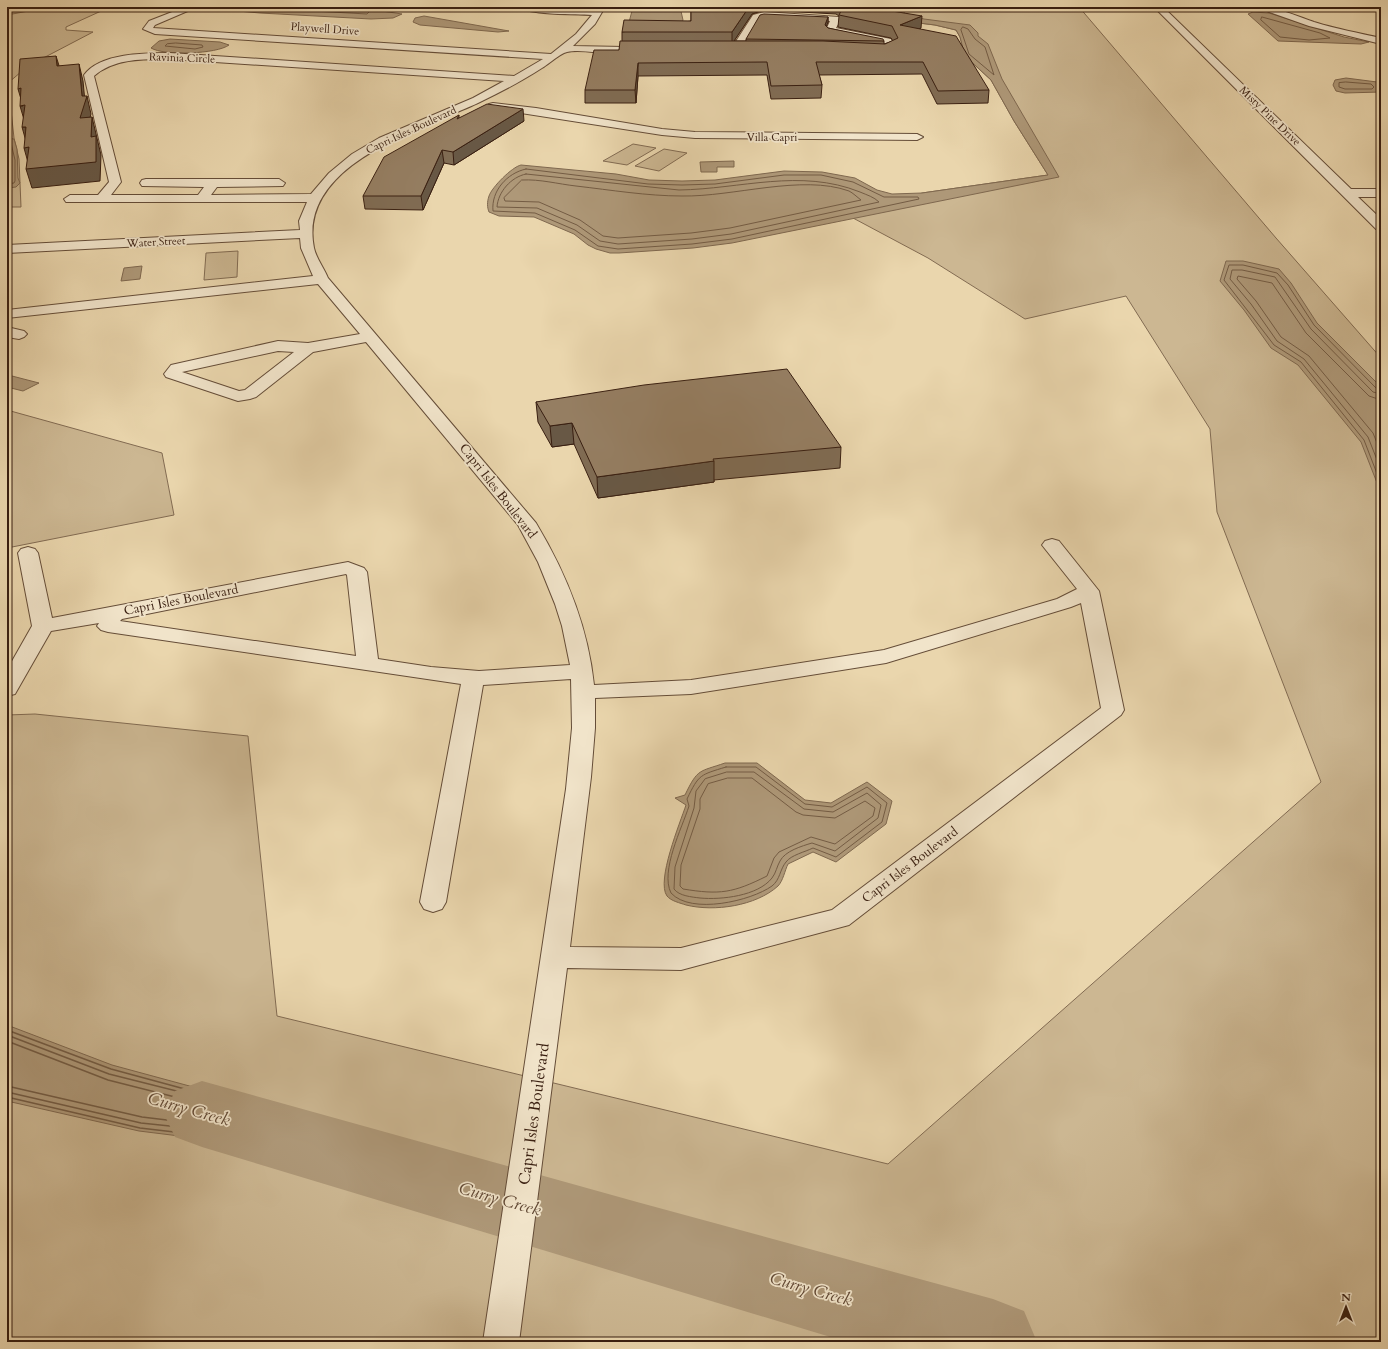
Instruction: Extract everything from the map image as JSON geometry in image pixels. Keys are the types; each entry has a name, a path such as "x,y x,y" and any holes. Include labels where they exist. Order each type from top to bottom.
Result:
{"street":[{"name":"Playwell Drive","path":"193,7 152,23 149,25 148,29 160,32 553,57"},
{"path":"524,7 554,11 600,10"},
{"name":"Misty Pine Drive","path":"1158,7 1381,226"},
{"path":"1259,7 1287,14 1312,24 1381,42"},
{"name":"Capri Isles Boulevard","path":"501,1342 530,1143 581,763 582,681 563,598 538,542 526,523 322,279 309,258 304,234 307,213 314,198 328,180 338,171 375,145 438,115 476,100 553,57 581,34 600,10"},
{"path":"751,49 732,49 756,17 764,16 836,18 831,30 888,41 891,50 887,52 863,52"},
{"path":"563,50 636,50"},
{"name":"Ravinia Circle","path":"102,199 116,182 89,75 104,65 130,59 170,56 411,73 509,82"},
{"name":"Capri Isles Boulevard","path":"476,100 522,111 536,111 628,126"},
{"name":"Villa Capri","path":"628,126 676,134 718,137 917,137"},
{"path":"146,183 279,183"},
{"path":"201,199 213,183"},
{"path":"1348,193 1381,193"},
{"path":"70,199 314,198"},
{"name":"Water Street","path":"7,249 304,234"},
{"path":"7,314 322,279"},
{"path":"308,348 250,394 238,396 172,374 177,368 272,347 308,348 370,336"},
{"name":"Capri Isles Boulevard","path":"555,957 681,959 840,918 1113,710 1088,591 1052,545"},
{"path":"7,689 43,626 28,553"},
{"name":"Capri Isles Boulevard","path":"367,664 366,641 357,572 348,568 113,614 108,626 426,674 473,677 534,676 582,681 691,687 886,656 1064,603 1088,591"},
{"path":"43,626 113,614"},
{"path":"433,902 473,677"}],"shaded area":[{"path":"7,7 110,7 66,27 66,30 93,32 28,66 8,83 14,138 19,159 21,207 7,207"},
{"path":"889,7 1079,7 1276,238 1381,358 1381,1342 7,1342 7,715 35,714 248,736 277,1016 888,1164 1321,782 1217,512 1210,429 1126,296 1025,319 928,258 853,218 922,193 1048,175 1014,121 991,80 965,56 960,37 956,30 935,25 911,22"},
{"path":"633,144 656,148 627,165 603,161"},
{"path":"664,149 687,153 659,171 635,166"},
{"path":"238,251 237,277 204,280 206,253"},
{"path":"7,410 162,453 174,515 7,548"}],"water":[{"path":"7,7 35,7 34,10 7,15"},
{"path":"121,7 169,7 170,8 112,11"},
{"path":"221,7 355,7 402,14 393,18 371,19 260,13 227,10"},
{"path":"633,7 680,7 683,20 679,30 627,30"},
{"path":"889,7 905,7 904,14 924,19 970,25 978,33 978,36 988,44 1002,79 1059,177 732,243 693,248 619,253 610,253 596,249 588,245 574,234 534,217 499,216 489,212 488,202 491,192 508,173 521,165 616,174 649,180 682,181 715,180 784,171 822,172 855,178 877,190 892,194 922,193 1048,175 1014,121 991,80 965,56 960,37 956,30 935,25 911,22 889,13"},
{"path":"1253,12 1269,13 1344,37 1369,42 1361,44 1278,41 1248,14"},
{"path":"424,16 509,31 498,32 420,25 413,22 415,18"},
{"path":"170,39 220,42 229,45 214,50 190,53 158,51 151,48 159,41"},
{"path":"1346,78 1377,82 1377,84 1381,85 1381,92 1345,93 1336,91 1333,85 1335,80"},
{"path":"7,138 14,139 17,149 18,178 20,183 16,187 7,188"},
{"path":"734,161 734,167 717,167 717,172 701,172 700,162"},
{"path":"1226,261 1243,261 1279,269 1291,283 1317,323 1381,387 1381,493 1361,442 1298,365 1271,348 1244,310 1220,281"},
{"path":"142,266 140,279 121,281 124,268"},
{"path":"12,376 39,383 23,391 7,387 7,379"},
{"path":"725,763 757,763 805,800 831,803 867,782 892,801 886,824 836,862 813,852 788,864 783,878 778,886 769,893 747,903 734,906 709,908 676,902 667,896 664,889 664,878 670,852 686,805 675,798 685,795 693,780 700,772"},
{"path":"7,1025 112,1065 230,1097 274,1106 276,1148 139,1131 7,1101"}],"building":[{"path":"691,7 749,7 732,32 622,32 624,20 691,21"},
{"path":"843,7 868,7 922,16 900,25 956,36 989,90 938,91 923,62 816,62 822,85 771,86 767,62 638,63 635,90 585,90 594,50 619,50 620,41 823,41 885,44 898,38 892,26 839,15"},
{"path":"760,15 828,17 825,25 828,28 883,39 884,41 746,39"},
{"path":"56,56 57,66 79,64 82,96 87,96 80,118 92,117 91,137 96,136 96,162 26,169 29,147 24,148 26,127 22,127 25,105 20,106 21,88 18,89 20,59"},
{"path":"487,104 523,109 453,152 442,150 421,196 363,196 384,157 459,115 457,119"},
{"path":"787,369 841,447 713,459 714,461 597,477 572,423 550,426 536,402 644,385"}],"waterway":[{"name":"Curry Creek","path":"202,1114 637,1241 993,1342"}]}
